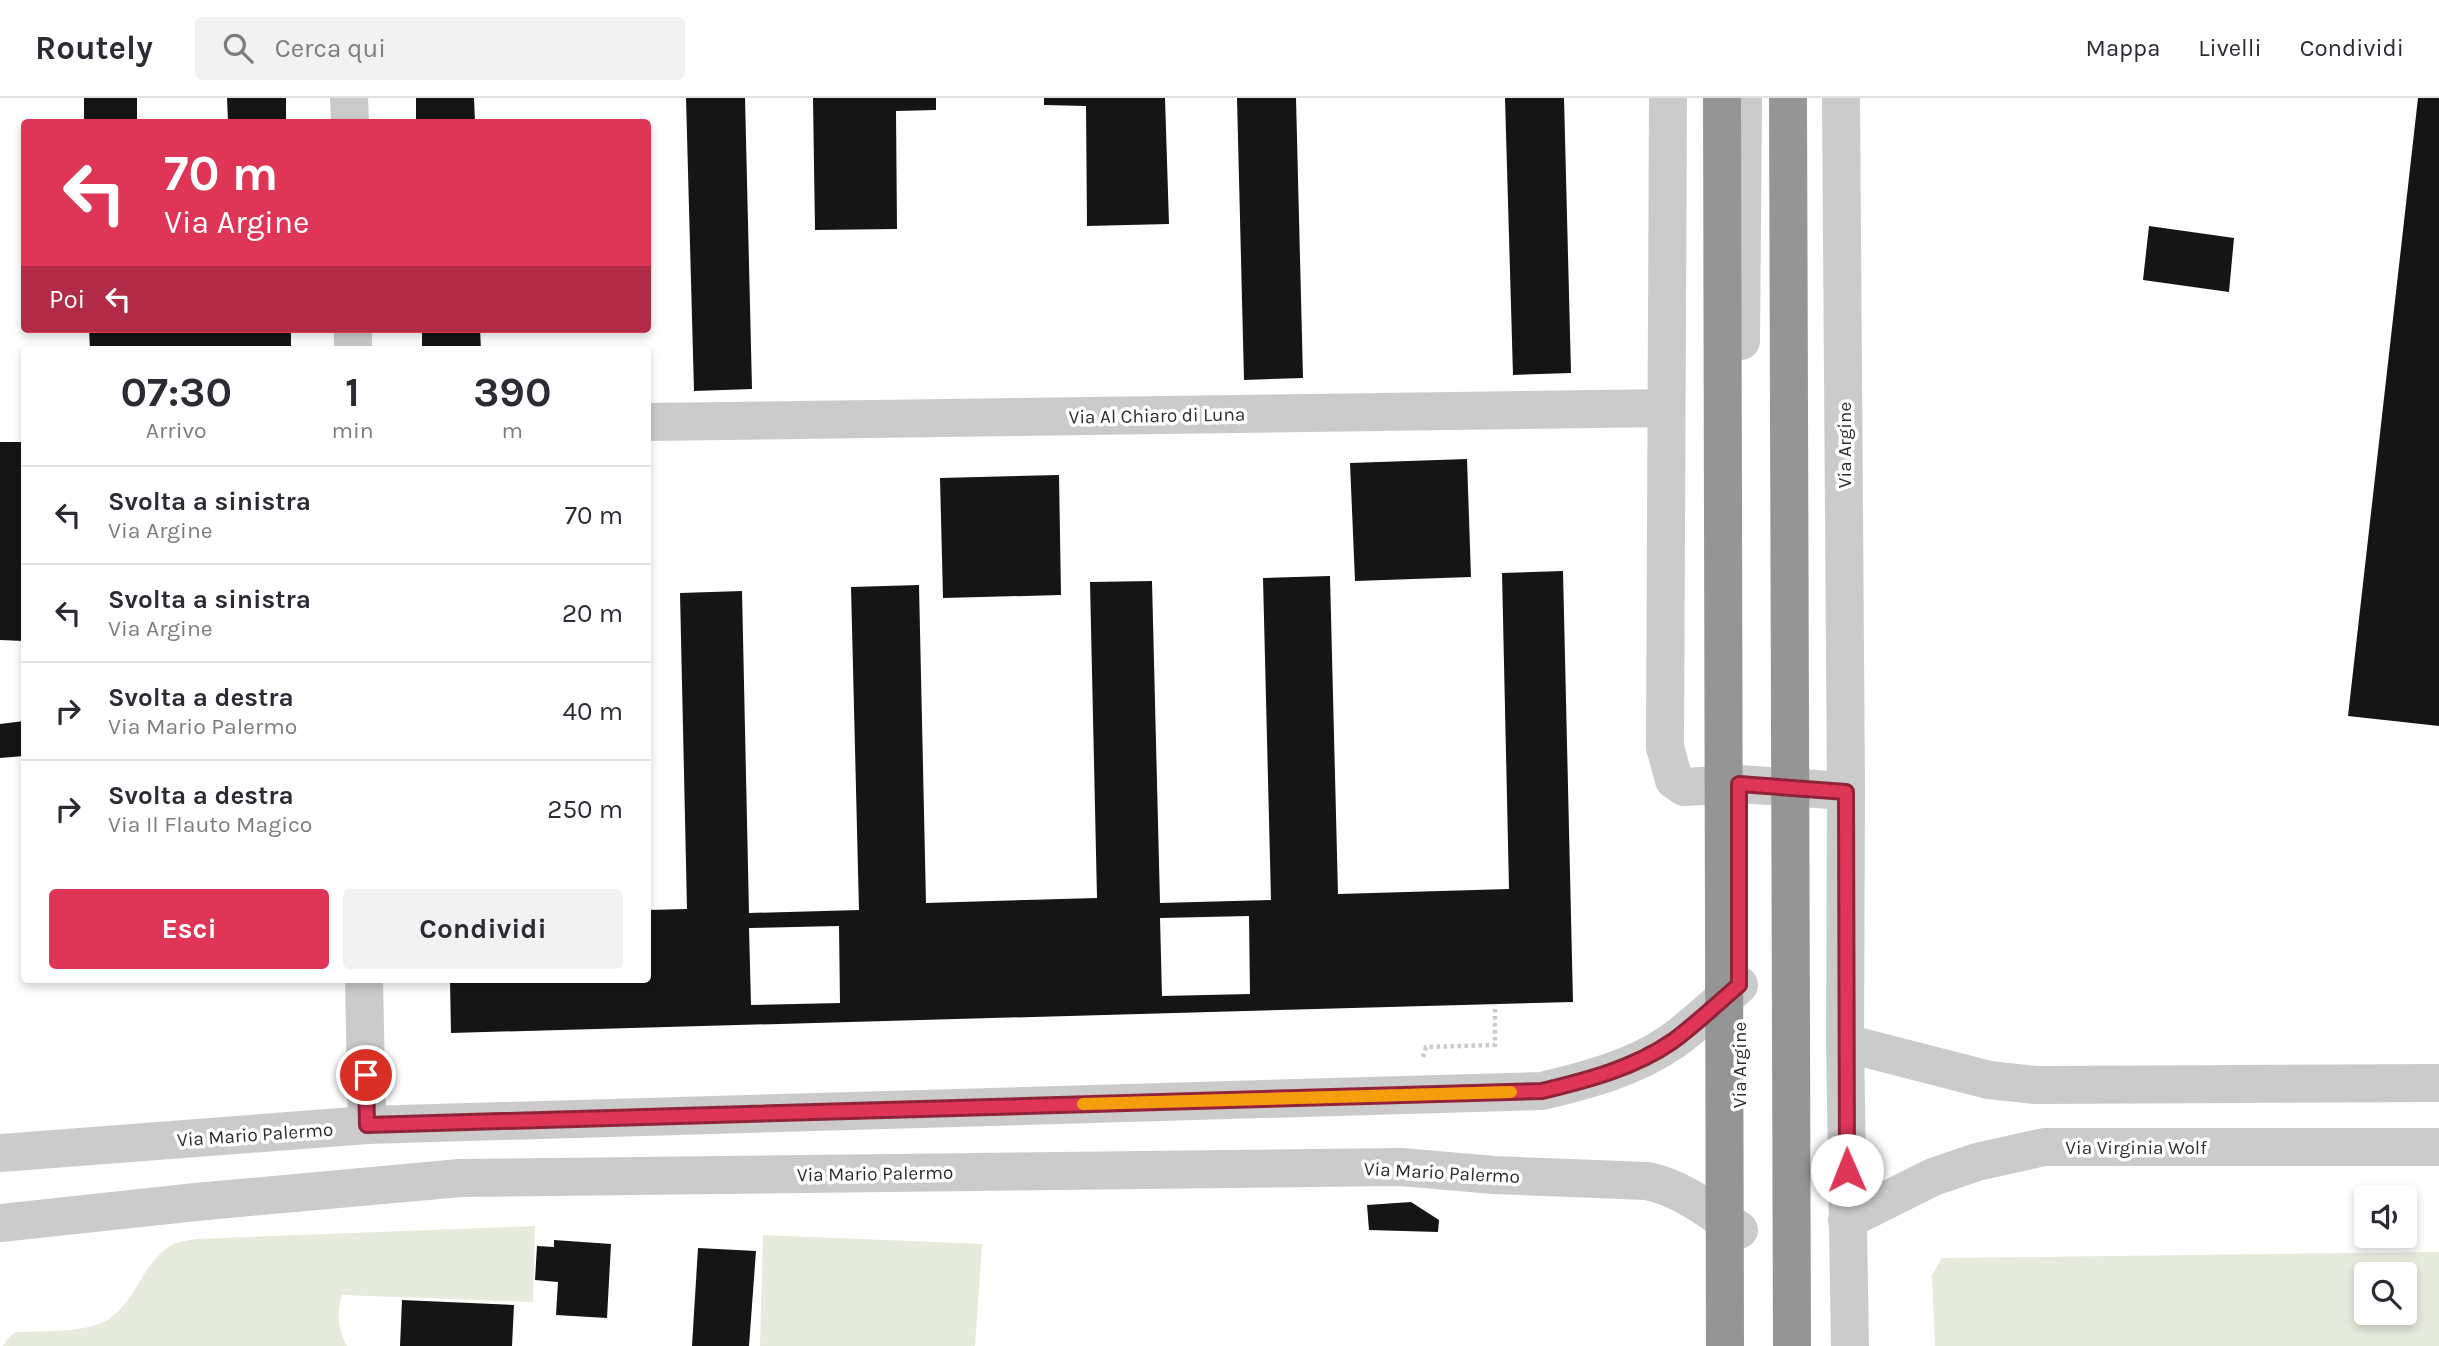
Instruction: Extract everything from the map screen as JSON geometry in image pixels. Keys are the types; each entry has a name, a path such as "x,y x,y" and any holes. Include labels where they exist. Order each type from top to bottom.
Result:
{"highway":[{"path":"1722,98 1725,1346"},
{"path":"1788,98 1792,1346"}],"street":[{"path":"349,98 350,119"},
{"path":"1668,98 1665,747 1674,780 1685,787 1739,784 1846,792"},
{"name":"Via Argine","path":"1738,1346 1743,98"},
{"name":"Via Argine","path":"1841,98 1845,1043 1850,1346"},
{"name":"Via Al Chiaro di Luna","path":"651,422 1666,408"},
{"path":"364,983 367,1125"},
{"name":"Via Mario Palermo","path":"0,1153 367,1125 1542,1091 1609,1073 1643,1058 1672,1041 1739,985"},
{"path":"1845,1043 1989,1080 2036,1085 2439,1083"},
{"name":"Via Virginia Wolf","path":"1847,1220 1933,1177 1978,1162 2044,1147 2439,1147"},
{"name":"Via Mario Palermo","path":"0,1223 460,1178 1401,1167 1494,1175 1647,1181 1679,1191 1739,1230"}],"path":[{"path":"1426,1047 1495,1045 1495,1005"}],"shaded area":[{"path":"535,1226 533,1302 342,1295 339,1321 347,1346 3,1346 16,1332 76,1329 107,1320 125,1303 160,1254 179,1242 196,1239"},
{"path":"763,1235 982,1244 975,1346 760,1346"},
{"path":"2439,1252 2439,1346 1935,1346 1932,1275 1942,1258"}],"building":[{"path":"84,98 137,98 137,119 84,119"},
{"path":"227,98 286,98 286,119 228,119"},
{"path":"416,98 474,98 475,119 416,119"},
{"path":"686,98 745,98 752,389 694,391"},
{"path":"813,98 936,98 936,110 896,111 897,229 815,230"},
{"path":"1044,98 1165,98 1169,224 1087,226 1086,106 1044,105"},
{"path":"1237,98 1296,98 1303,378 1244,380"},
{"path":"1505,98 1564,98 1571,373 1513,375"},
{"path":"2418,98 2439,98 2439,726 2348,716"},
{"path":"2149,226 2234,238 2229,292 2143,280"},
{"path":"89,333 291,333 291,346 90,346"},
{"path":"422,333 480,333 481,346 422,346"},
{"path":"0,442 21,442 21,641 0,640"},
{"path":"1467,459 1471,577 1355,581 1350,463"},
{"path":"1059,475 1061,595 943,598 940,478"},
{"path":"1563,571 1573,1002 451,1033 450,983 651,983 651,910 687,909 680,593 742,591 749,913 859,910 851,587 919,585 926,903 1097,898 1090,582 1152,581 1160,903 1271,900 1263,578 1330,576 1338,894 1509,889 1502,573","holes":["1249,916 1250,994 1162,996 1160,918","839,926 840,1003 751,1005 749,928"]},
{"path":"21,721 21,756 0,758 0,724"},
{"path":"1411,1202 1439,1220 1438,1232 1369,1230 1367,1205"},
{"path":"554,1240 611,1244 607,1318 556,1315 558,1282 535,1280 537,1246 554,1247"},
{"path":"698,1248 756,1251 749,1346 692,1346"},
{"path":"402,1300 514,1305 512,1346 400,1346"}],"slow traffic":[{"path":"1083,1104 1511,1092"}],"route":[{"path":"366,1075 367,1125 1542,1091 1609,1073 1643,1058 1672,1041 1739,985 1739,784 1846,792 1847,1170"}]}
